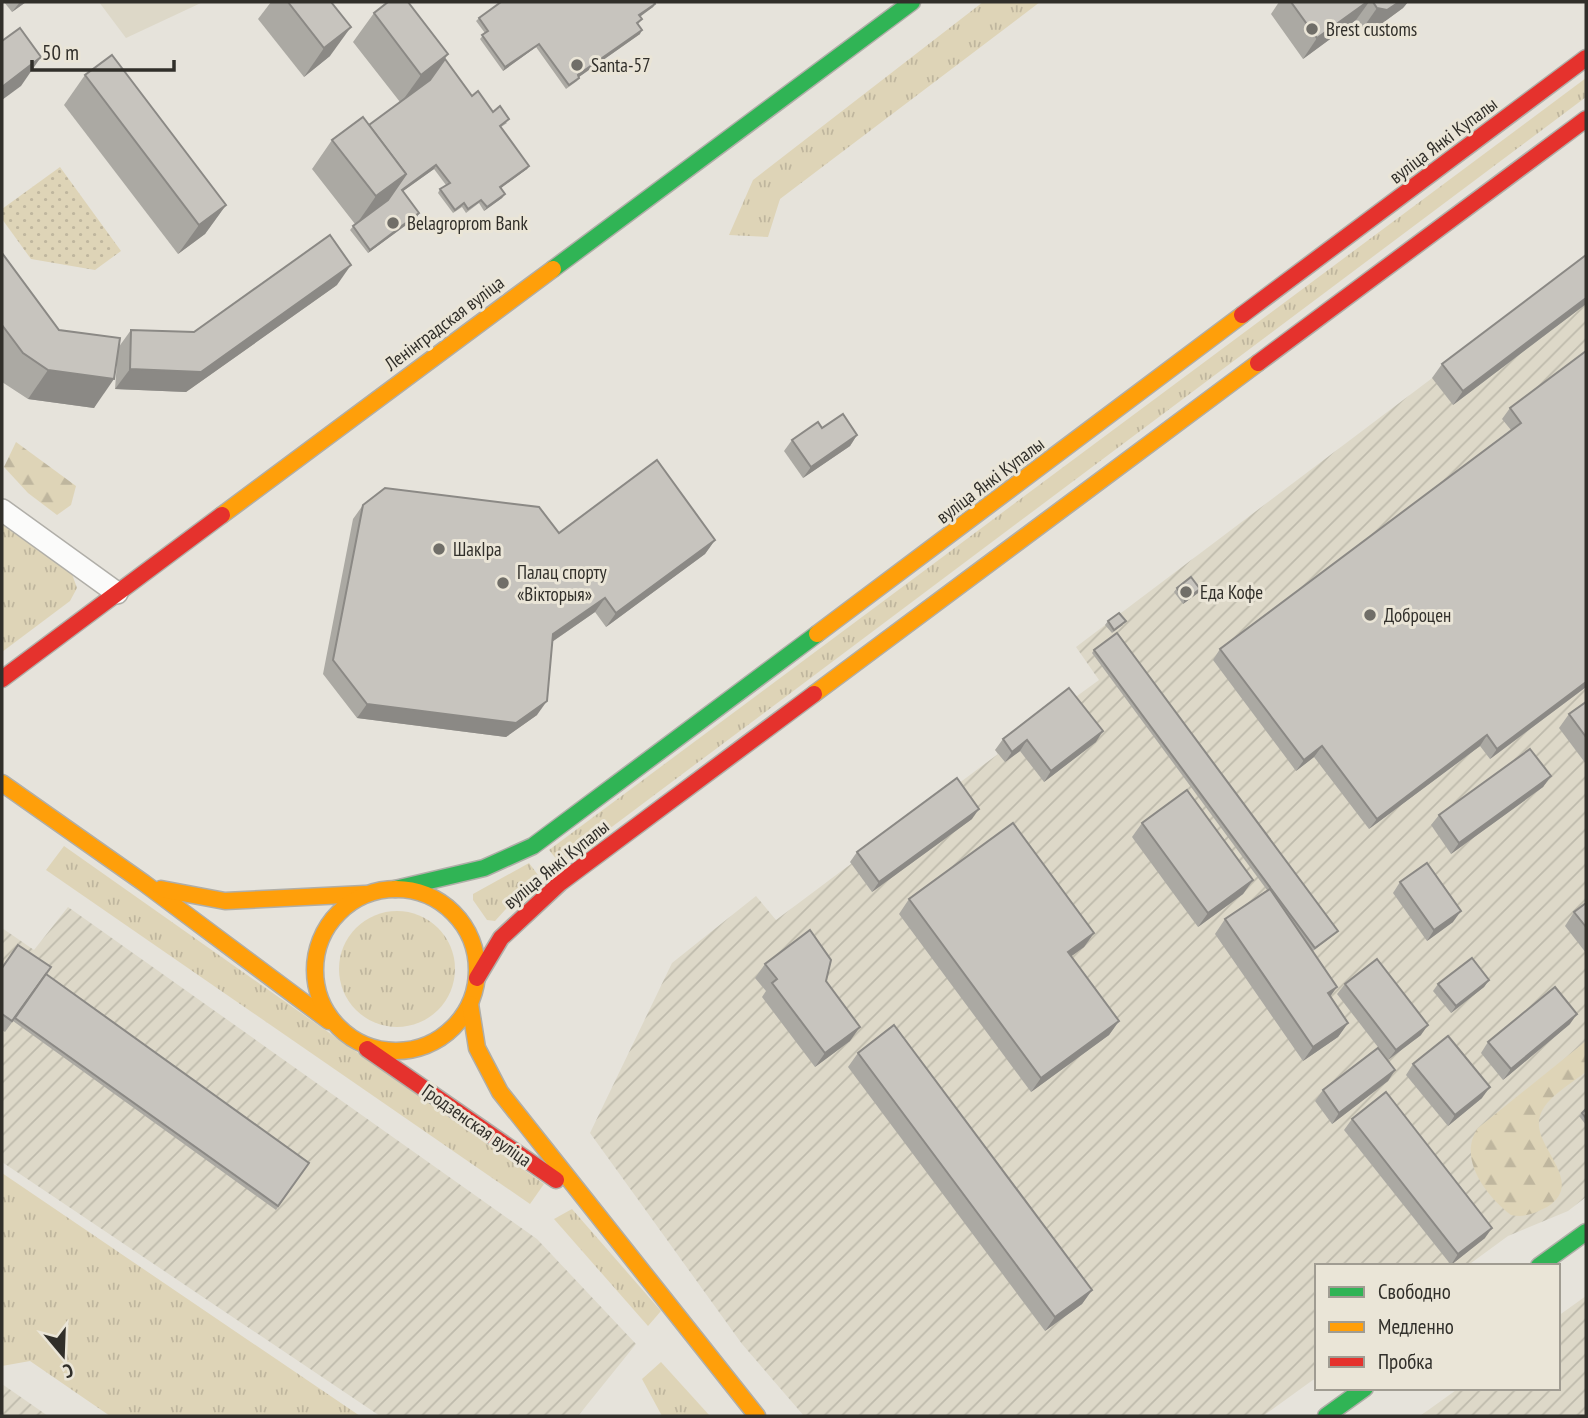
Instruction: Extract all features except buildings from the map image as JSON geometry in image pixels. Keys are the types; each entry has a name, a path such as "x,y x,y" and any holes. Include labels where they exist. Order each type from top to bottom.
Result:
{"main road":[{"name":"Ленінградская вуліца","path":"2,679 912,2"},
{"name":"вуліца Янкі Купалы","path":"395,889 484,868 533,846 1586,58"},
{"name":"вуліца Янкі Купалы","path":"477,978 500,938 560,883 1586,119"},
{"path":"2,783 144,883 356,1042 382,1050 408,1051 433,1042 455,1026 470,1004 477,978 475,951 464,926 446,906 422,893 395,889 369,894 225,901 186,895 144,883"},
{"path":"335,1025 323,1006 316,984 315,962 320,939 340,912 369,894"},
{"name":"Гродзенская вуліца","path":"470,1004 477,1048 500,1092 682,1318 757,1416"},
{"name":"Гродзенская вуліца","path":"356,1042 554,1178 594,1211"},
{"path":"1542,1264 1586,1232"},
{"path":"1326,1416 1362,1390"}],"street":[{"path":"2,510 117,593"}],"shaded area":[{"path":"99,2 203,2 126,38"},
{"path":"1586,262 1586,1197 1568,1211 1508,1236 1470,1264 1315,1264 1315,1378 1263,1416 804,1416 742,1344 590,1133 672,963 756,896 776,920 998,754 995,750 1062,698 1066,704 1099,680 1076,647"},
{"path":"68,907 537,1239 636,1344 578,1416 380,1416 2,1162 2,928 34,950"},
{"path":"1586,1296 1586,1416 1420,1416 1456,1390 1560,1390 1560,1315"},
{"path":"2,1384 48,1416 2,1416"}],"green space":[{"path":"983,2 1040,2 780,199 768,237 729,235 753,180"},
{"path":"1586,78 1586,97 561,865 549,850"},
{"path":"60,167 121,251 95,270 31,259 2,219 2,209"},
{"path":"16,442 76,486 71,505 57,515 28,493 4,467"},
{"path":"2,524 72,574 77,588 70,601 2,652"},
{"path":"64,846 544,1184 530,1204 46,870"},
{"path":"529,863 541,879 514,900 495,921 487,920 473,900 473,894"},
{"path":"397,911 419,915 438,928 451,947 455,969 451,991 438,1010 419,1023 397,1027 375,1023 356,1010 343,991 339,969 343,947 356,928 375,915"},
{"path":"1586,1041 1586,1072 1553,1097 1540,1116 1539,1127 1543,1139 1560,1175 1562,1186 1558,1197 1547,1207 1534,1213 1511,1215 1492,1198 1477,1176 1471,1152 1472,1140 1478,1128"},
{"path":"2,1173 360,1416 110,1416 30,1361 2,1366"},
{"path":"572,1209 661,1311 648,1326 554,1219"},
{"path":"661,1362 710,1416 662,1416 642,1379"}],"traffic: fast":[{"path":"553,269 912,2"},
{"path":"395,889 484,868 533,846 817,634"},
{"path":"1542,1264 1586,1232"},
{"path":"1326,1416 1362,1390"}],"traffic: slow":[{"path":"222,515 553,269"},
{"path":"817,634 1242,315"},
{"path":"814,694 1258,363"},
{"path":"2,783 144,883 329,1021"},
{"path":"161,889 225,901 365,894"},
{"path":"396,889 427,895 453,913 471,939 477,970 471,1001 453,1027 427,1045 396,1051 365,1045 339,1027 321,1001 315,970 321,939 339,913 365,895 396,889"},
{"path":"470,1004 477,1048 500,1092 757,1416"}],"traffic: jam":[{"path":"1242,315 1586,58"},
{"path":"1258,363 1586,119"},
{"path":"2,679 222,515"},
{"path":"477,978 501,938 560,883 814,694"},
{"path":"367,1049 556,1180"}],"place":[{"name":"Brest customs","path":"1312,29"},
{"name":"Santa-57","path":"577,65"},
{"name":"Belagroprom Bank","path":"393,223"},
{"name":"ШакІра","path":"439,549"},
{"name":"Палац спорту «Вікторыя»","path":"503,583"},
{"name":"Еда Кофе","path":"1186,592"},
{"name":"Доброцен","path":"1370,615"}]}
